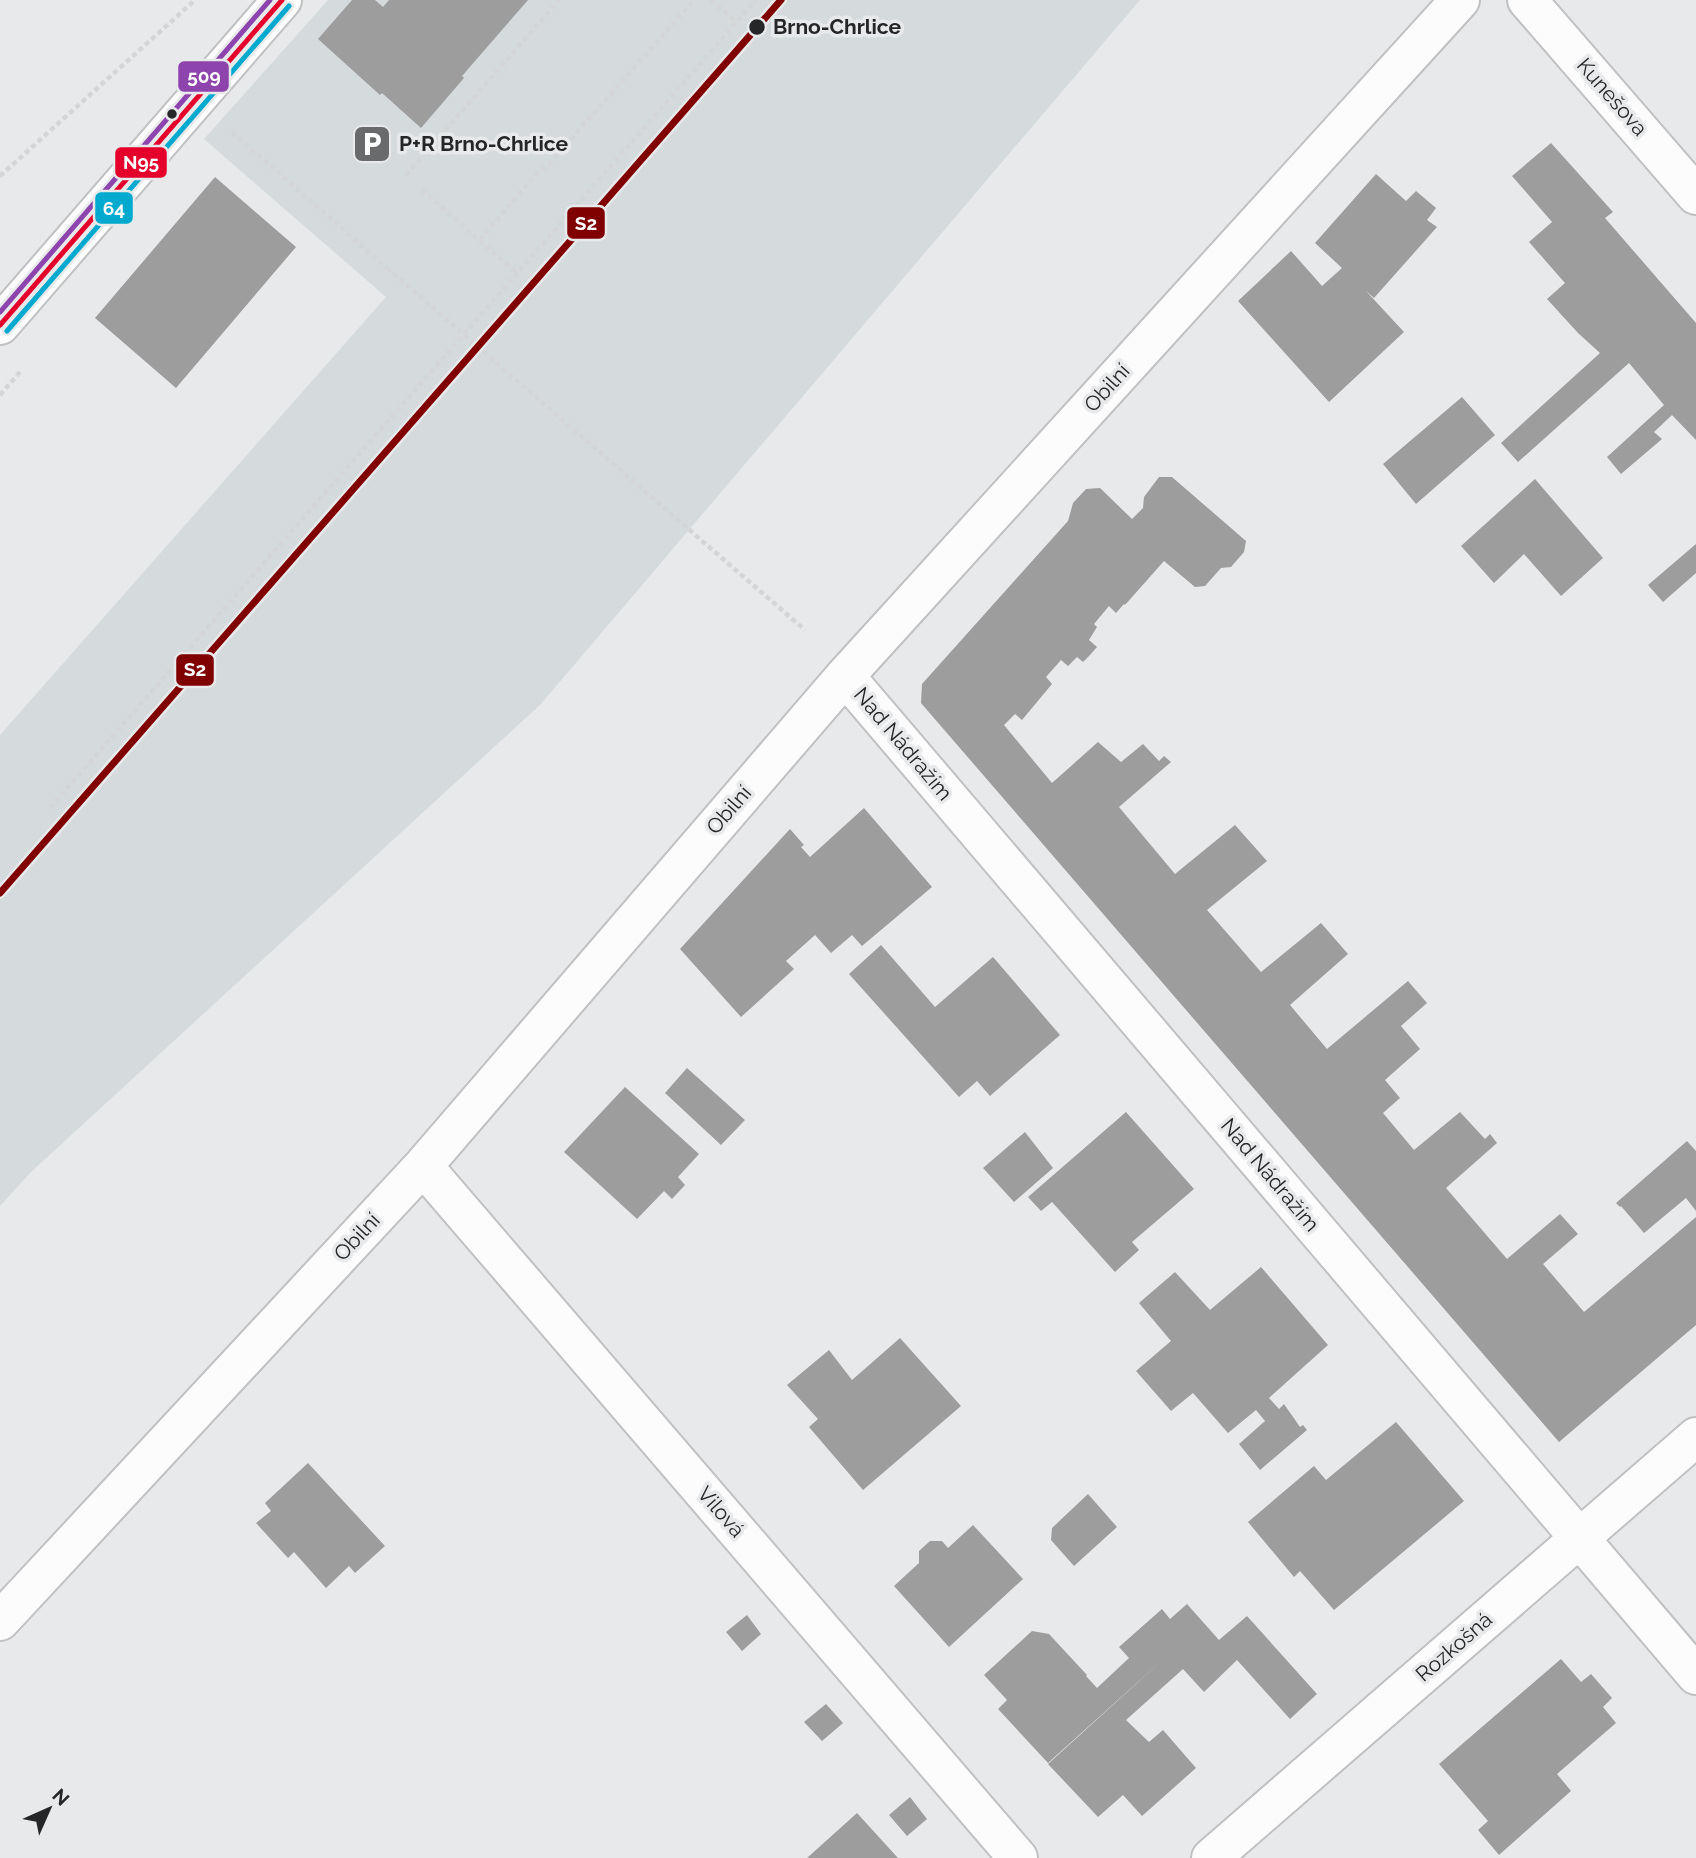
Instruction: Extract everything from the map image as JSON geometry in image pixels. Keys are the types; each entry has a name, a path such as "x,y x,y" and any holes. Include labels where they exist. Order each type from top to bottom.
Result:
{"street":[{"path":"0,325 282,0"},
{"name":"Obilní","path":"0,1622 424,1166 845,676 1460,0"},
{"name":"Kunešova","path":"1527,0 1696,195"},
{"name":"Nad Nádražím","path":"845,676 1696,1675"},
{"name":"Vilová","path":"424,1166 1018,1858"},
{"name":"Rozkošná","path":"1212,1858 1696,1437"}],"path":[{"path":"0,176 195,0"},
{"path":"406,175 559,0"},
{"path":"480,240 694,0"},
{"path":"711,0 736,22"},
{"path":"50,808 756,0"},
{"path":"227,128 805,630"},
{"path":"422,190 518,274"}],"shaded area":[{"path":"328,0 1140,0 540,705 31,1172 0,1206 0,735 386,297 204,139"}],"building":[{"path":"352,0 375,0 383,7 389,0 528,0 421,128 318,39"},
{"path":"1551,143 1613,212 1605,218 1696,323 1696,440 1672,415 1654,432 1662,439 1621,474 1607,457 1664,405 1629,363 1518,462 1501,443 1600,353 1547,299 1565,283 1529,242 1552,222 1512,176"},
{"path":"1376,174 1406,201 1416,191 1436,208 1427,220 1437,227 1374,298 1366,291 1404,332 1329,402 1238,301 1291,251 1322,286 1342,268 1315,243"},
{"path":"215,177 296,247 176,388 95,318"},
{"path":"1462,397 1495,435 1416,504 1383,464"},
{"path":"1159,477 1172,477 1246,541 1244,552 1231,567 1221,568 1205,586 1195,587 1164,561 1125,605 1116,613 1109,606 1094,624 1097,627 1089,640 1097,647 1090,655 1083,662 1077,657 1068,666 1061,660 1046,677 1052,684 1022,720 1015,714 1004,725 1052,783 1098,742 1121,762 1143,744 1159,761 1164,756 1171,762 1119,807 1175,874 1235,825 1267,861 1207,910 1261,972 1321,923 1348,954 1290,1005 1327,1049 1408,981 1427,1003 1401,1026 1420,1049 1385,1080 1400,1098 1383,1113 1414,1150 1460,1112 1485,1139 1490,1134 1497,1143 1446,1188 1507,1259 1560,1214 1578,1234 1543,1264 1584,1312 1696,1217 1696,1325 1559,1442 921,703 922,684 1068,521 1073,503 1086,489 1100,488 1132,519 1143,508 1144,497"},
{"path":"1535,479 1603,558 1561,596 1524,554 1494,583 1461,546"},
{"path":"1696,544 1696,573 1663,602 1648,585"},
{"path":"864,808 932,887 862,946 852,935 831,953 815,935 786,961 794,969 741,1017 680,949 790,829 810,857"},
{"path":"881,945 935,1007 993,957 1060,1035 990,1096 977,1081 959,1097 849,974"},
{"path":"687,1068 745,1120 721,1145 665,1093"},
{"path":"625,1087 699,1154 678,1177 685,1185 672,1199 664,1191 637,1219 564,1152"},
{"path":"1126,1112 1194,1189 1132,1242 1139,1250 1115,1272 1052,1202 1041,1211 1028,1197"},
{"path":"1025,1132 1053,1168 1014,1202 983,1168"},
{"path":"1687,1141 1696,1151 1696,1211 1686,1198 1644,1233 1616,1203"},
{"path":"1261,1267 1328,1345 1269,1398 1279,1409 1284,1404 1300,1427 1303,1425 1307,1430 1260,1470 1239,1444 1265,1421 1256,1410 1228,1433 1193,1393 1171,1411 1136,1371 1171,1341 1139,1303 1175,1272 1210,1310"},
{"path":"900,1338 961,1406 863,1490 809,1427 818,1419 787,1385 829,1350 852,1380"},
{"path":"1396,1422 1464,1501 1334,1610 1300,1571 1294,1577 1248,1522 1314,1466 1326,1480"},
{"path":"308,1463 385,1546 355,1573 349,1566 326,1588 294,1552 288,1558 256,1523 271,1511 265,1503"},
{"path":"1088,1494 1117,1527 1074,1566 1051,1540 1052,1528"},
{"path":"973,1525 1023,1579 949,1647 894,1586 919,1563 919,1551 930,1541 942,1541 948,1548"},
{"path":"1187,1604 1219,1640 1247,1616 1317,1694 1290,1719 1237,1660 1204,1692 1183,1669 1126,1720 1149,1742 1163,1730 1196,1768 1142,1816 1123,1795 1098,1817 1048,1764 1169,1654 1048,1763 998,1709 1007,1700 984,1675 1032,1631 1049,1634 1097,1688 1129,1658 1119,1647 1162,1609 1170,1619"},
{"path":"747,1615 761,1634 742,1651 726,1632"},
{"path":"1561,1659 1581,1682 1591,1674 1612,1698 1603,1707 1616,1723 1557,1774 1571,1791 1499,1855 1478,1830 1488,1821 1439,1764"},
{"path":"826,1704 843,1723 822,1741 804,1722"},
{"path":"910,1797 927,1819 907,1836 889,1815"},
{"path":"857,1813 898,1858 807,1858"}],"transit line":[{"name":"509","path":"0,312 270,0"},
{"name":"N95","path":"0,325 282,0"},
{"name":"S2","path":"0,893 781,0"},
{"name":"64","path":"7,331 289,6"}],"place":[{"name":"Brno-Chrlice","path":"757,27"},
{"name":"P+R Brno-Chrlice","path":"372,144"}]}
